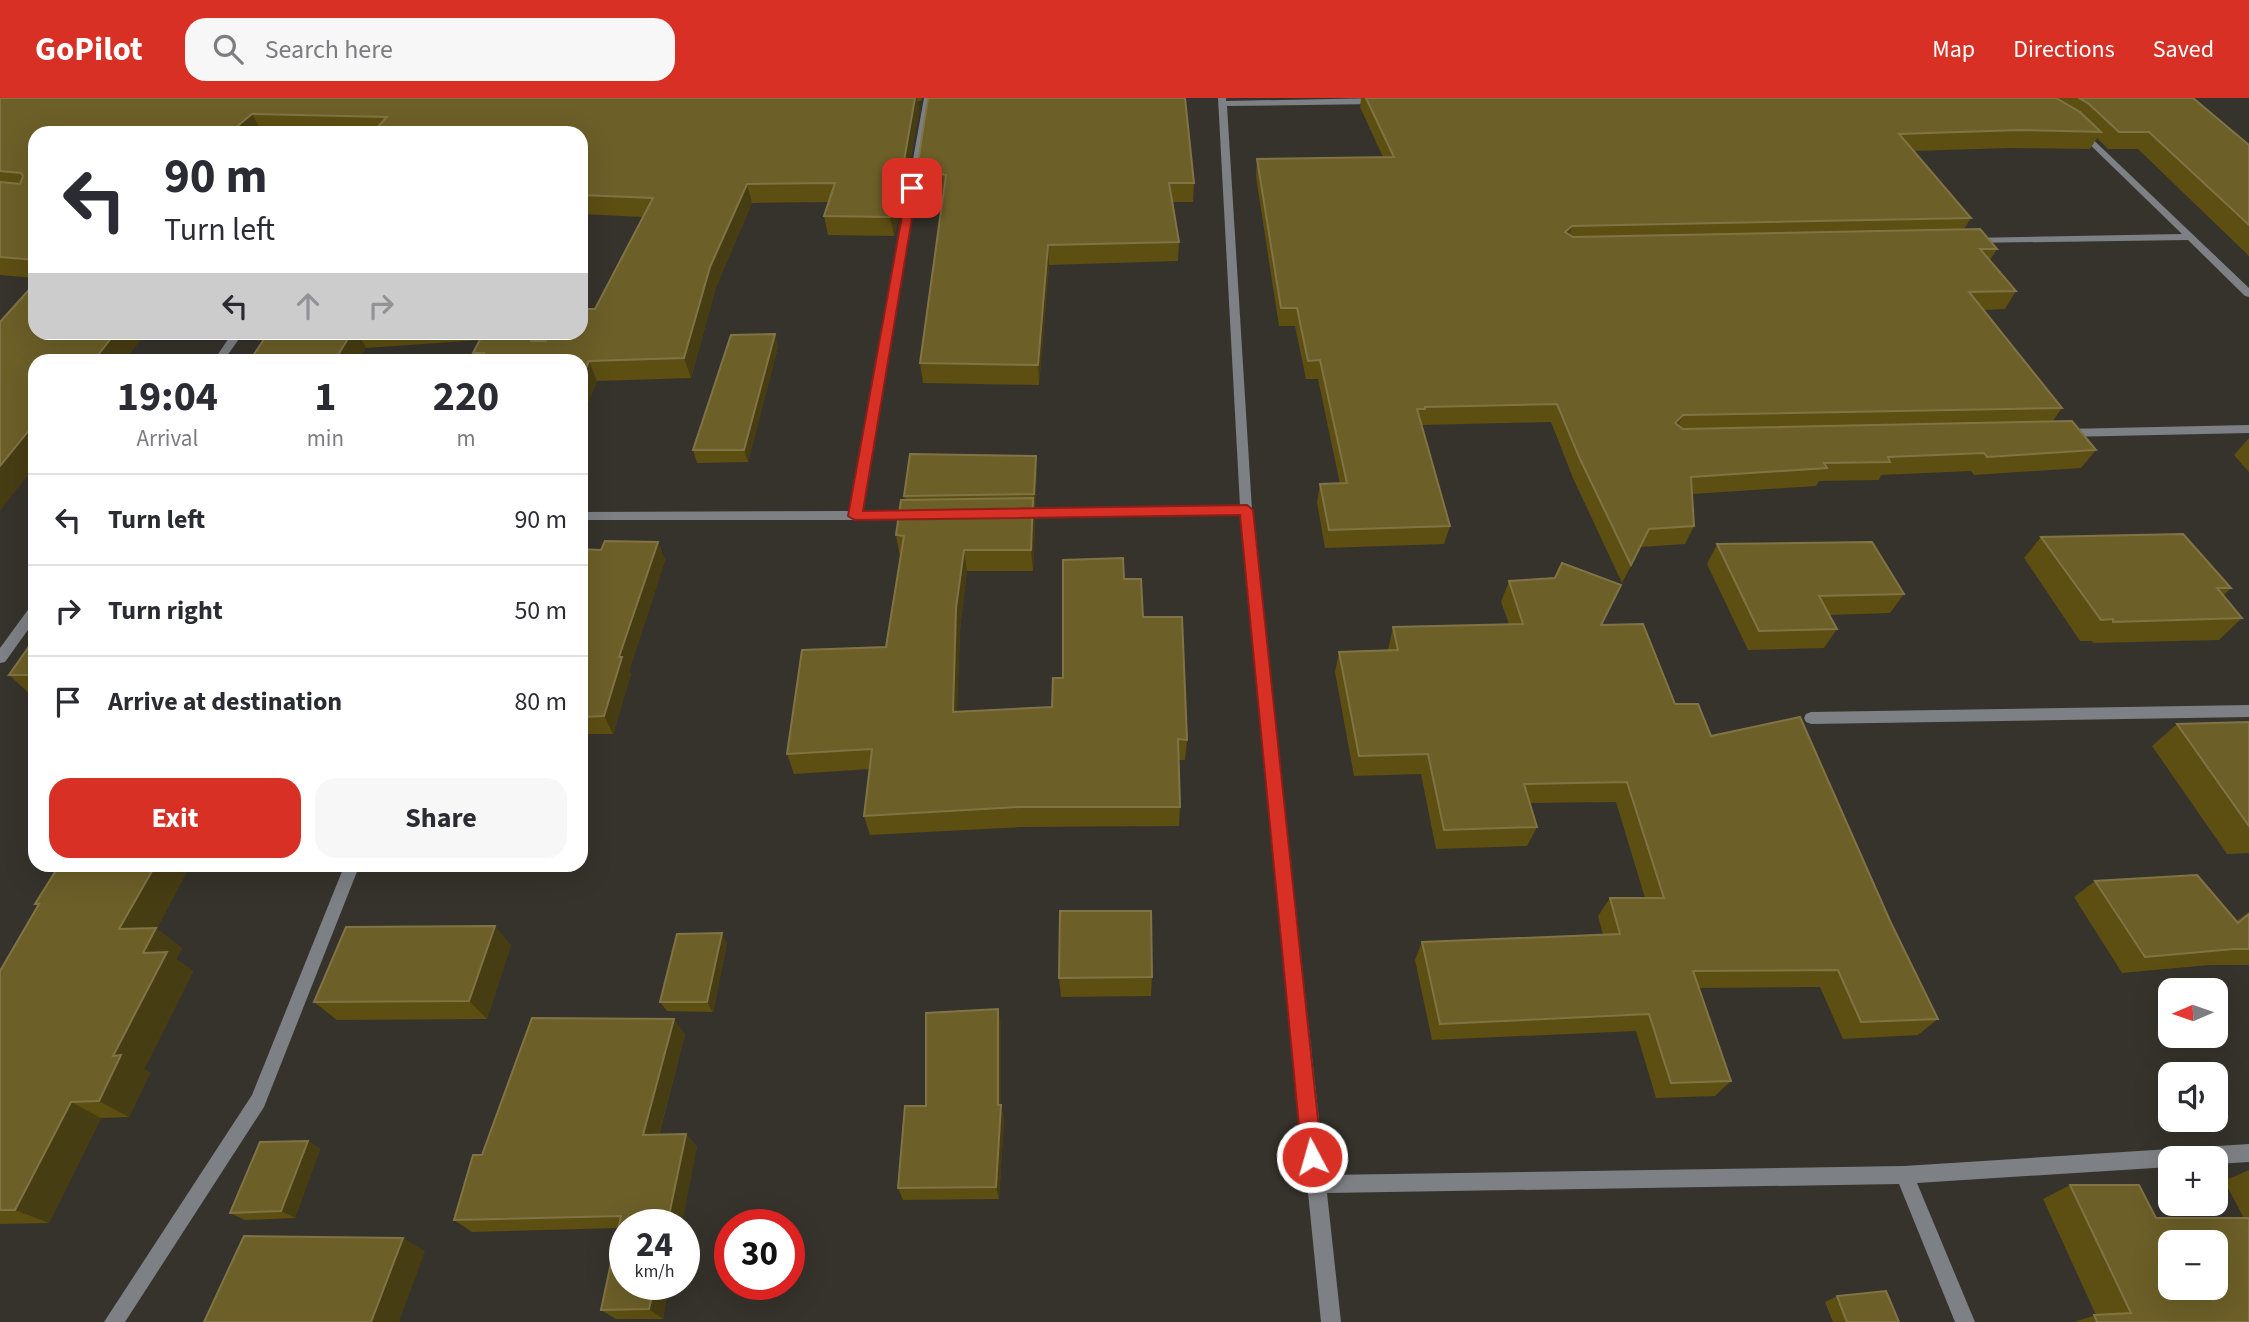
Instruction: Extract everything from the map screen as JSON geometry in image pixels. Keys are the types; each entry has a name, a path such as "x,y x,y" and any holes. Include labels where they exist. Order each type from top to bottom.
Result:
{"street":[{"path":"1331,1322 1247,510 1223,101 1390,101"},
{"path":"855,516 927,102 913,106"},
{"path":"2074,125 2249,294"},
{"path":"1954,241 2190,237"},
{"path":"2053,433 2249,429"},
{"path":"1009,513 1247,510"},
{"path":"588,516 925,515"},
{"path":"0,657 28,619"},
{"path":"1811,718 2249,711"},
{"path":"114,1322 258,1101 351,872"},
{"path":"1315,1184 1904,1175 2249,1153"},
{"path":"1904,1175 1965,1322"}],"building":[{"path":"0,98 915,98 899,189 890,217 824,216 835,183 747,184 710,267 684,358 589,361 588,363 588,354 473,353 480,340 588,340 588,309 595,309 653,198 588,195 588,126 379,126 387,117 252,114 237,126 28,126 28,259 0,257 0,182 20,184 23,176 21,173 0,171"},
{"path":"928,98 1185,98 1194,183 1169,183 1179,242 1048,245 1038,365 920,363 946,175 917,169"},
{"path":"1366,98 2056,98 2080,112 2101,132 2020,130 1899,134 1971,218 1572,226 1565,232 1573,237 1980,229 1997,249 1980,249 2016,291 1969,292 2062,408 1683,415 1675,423 1683,429 2072,421 2096,450 1987,457 1984,453 1888,457 1890,462 1824,463 1827,468 1691,477 1694,526 1649,529 1631,565 1557,404 1425,407 1417,409 1450,526 1329,530 1320,484 1347,483 1320,360 1308,361 1297,308 1281,308 1257,159 1394,157"},
{"path":"2079,98 2193,98 2249,145 2249,225 2149,132 2119,132"},
{"path":"28,291 28,340 110,340 99,354 28,354 28,432 0,466 0,322"},
{"path":"775,334 744,450 693,450 731,335"},
{"path":"264,340 347,340 339,354 254,354"},
{"path":"910,454 1036,456 1034,494 904,496"},
{"path":"1033,498 1031,550 964,550 956,608 953,712 1052,707 1053,678 1063,678 1063,560 1123,558 1124,579 1141,579 1143,617 1182,617 1187,740 1178,739 1180,807 1020,807 864,816 872,749 787,754 802,650 886,647 904,536 896,535 901,500"},
{"path":"2183,534 2231,588 2217,588 2242,618 2113,622 2113,619 2101,620 2041,537"},
{"path":"605,541 658,542 619,657 622,657 604,716 588,717 588,549 601,550"},
{"path":"1872,542 1904,594 1819,596 1837,629 1759,631 1717,544"},
{"path":"1562,563 1621,585 1601,625 1643,624 1675,704 1698,704 1711,736 1800,717 1891,923 1938,1019 1861,1022 1838,970 1693,971 1731,1081 1671,1083 1649,1014 1440,1024 1422,942 1620,934 1610,898 1664,898 1627,782 1524,784 1537,827 1444,830 1428,754 1359,756 1339,652 1398,650 1393,627 1523,624 1509,581 1555,578"},
{"path":"28,648 28,675 9,675"},
{"path":"2249,722 2249,826 2177,724"},
{"path":"55,872 151,872 119,929 156,928 143,953 167,952 113,1056 121,1055 99,1101 71,1102 15,1210 0,1210 0,971 39,904 35,904"},
{"path":"2197,875 2238,923 2249,914 2249,949 2145,957 2095,881"},
{"path":"1060,911 1151,911 1152,977 1059,978"},
{"path":"495,926 469,1001 314,1002 346,927"},
{"path":"722,933 707,1002 660,1002 677,934"},
{"path":"998,1009 998,1105 1001,1105 996,1187 898,1188 905,1106 926,1106 926,1013"},
{"path":"532,1018 674,1019 643,1135 686,1134 670,1209 609,1209 609,1216 454,1220 473,1155 482,1155"},
{"path":"308,1141 281,1211 230,1213 260,1142"},
{"path":"2070,1185 2139,1185 2156,1218 2249,1218 2249,1322 2097,1322 2094,1315 2131,1313"},
{"path":"244,1236 403,1238 371,1322 204,1322"},
{"path":"609,1272 609,1300 651,1300 649,1309 601,1310"},
{"path":"1886,1291 1899,1322 1847,1322 1837,1296"}],"route":[{"path":"912,188 855,516 1247,510 1312,1157"}]}
